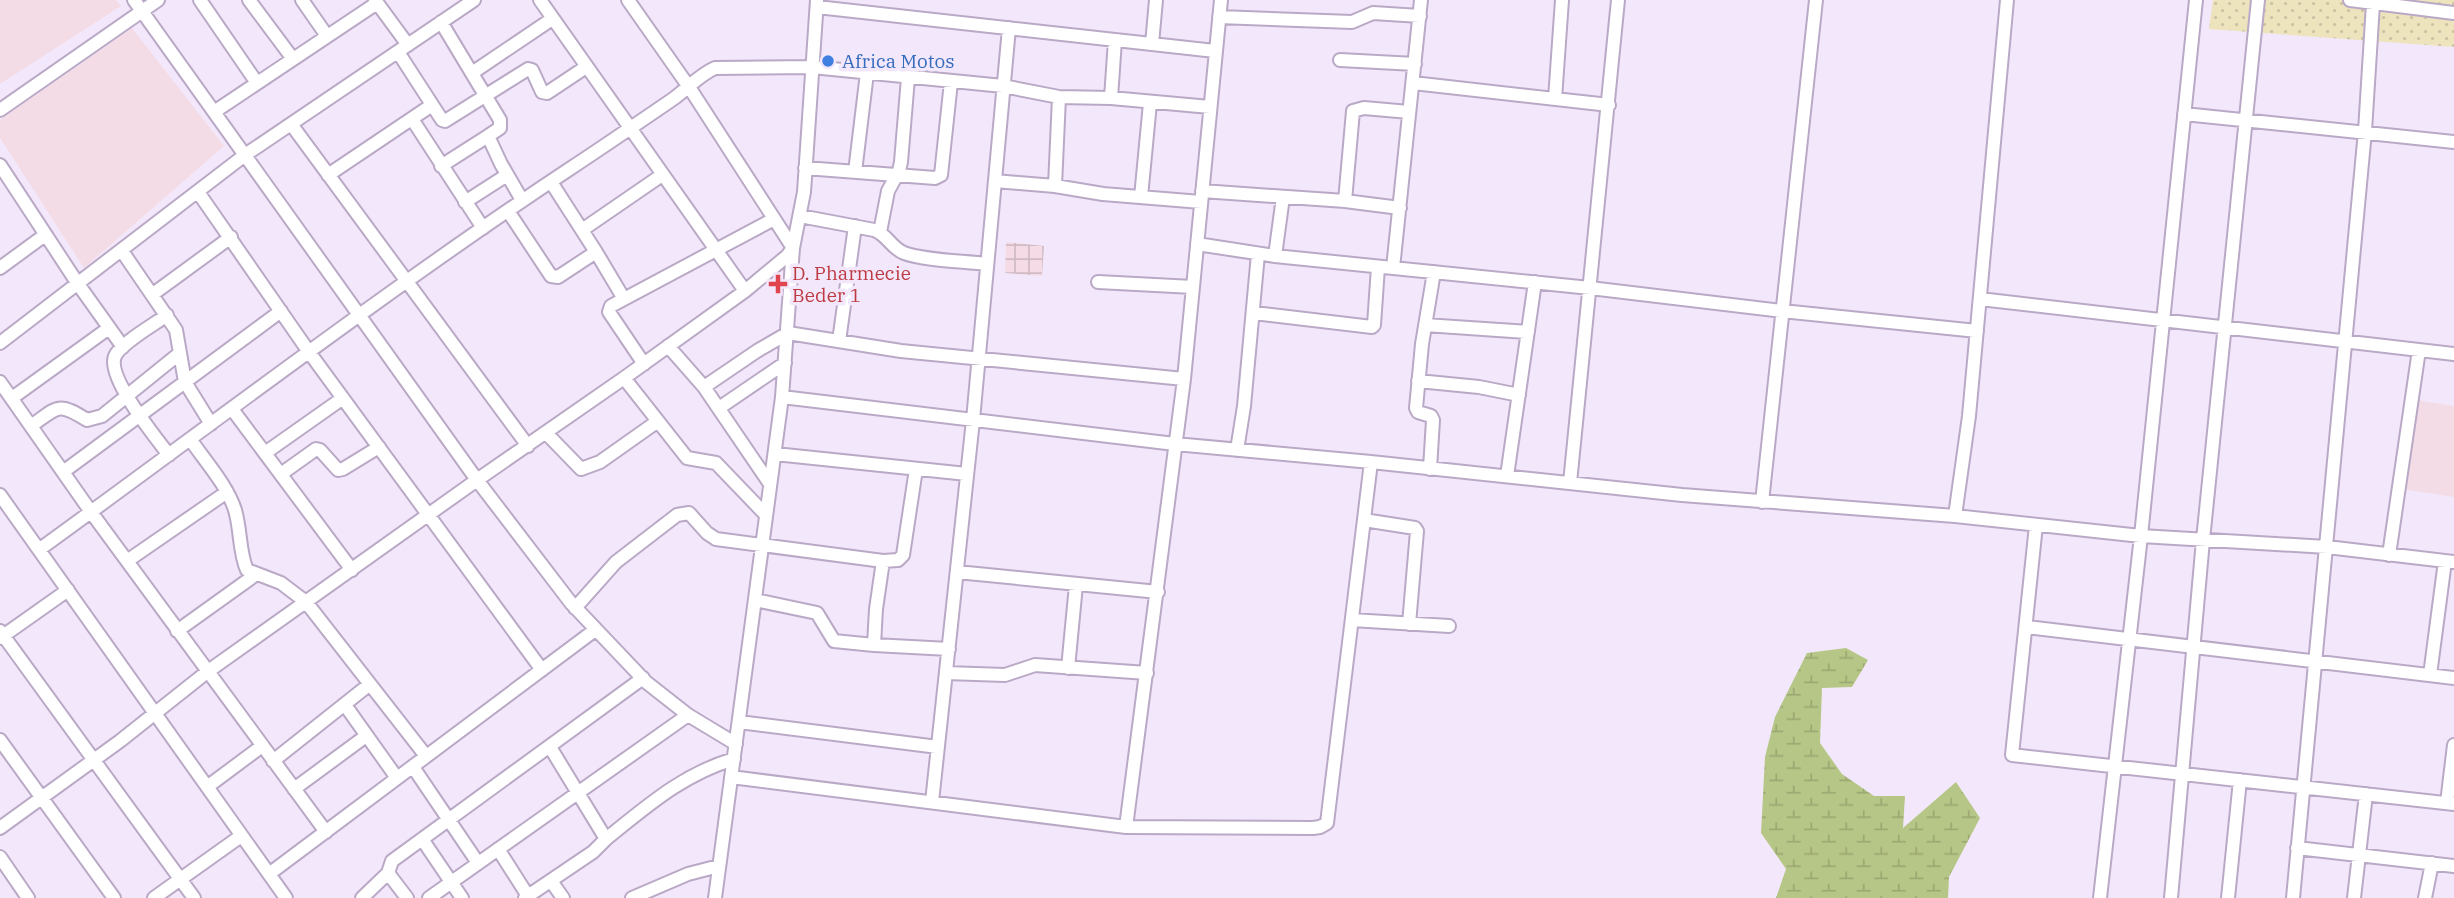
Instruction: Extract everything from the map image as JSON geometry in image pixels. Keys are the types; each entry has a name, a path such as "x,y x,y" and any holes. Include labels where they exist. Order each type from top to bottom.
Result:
{"street":[{"path":"0,110 138,6 158,0"},
{"path":"200,0 257,83"},
{"path":"249,0 293,59"},
{"path":"302,0 327,36"},
{"path":"0,343 245,155 474,0"},
{"path":"540,0 745,291"},
{"path":"628,0 690,87 793,248"},
{"path":"876,14 878,0"},
{"path":"1152,44 1156,0"},
{"path":"1126,827 1184,379 1221,0"},
{"path":"1393,268 1421,0"},
{"path":"1555,99 1562,0"},
{"path":"1570,483 1618,0"},
{"path":"1762,502 1816,0"},
{"path":"1955,516 1969,416 2007,0"},
{"path":"2100,898 2141,536 2196,0"},
{"path":"2171,898 2203,540 2258,0"},
{"path":"2350,0 2454,13"},
{"path":"214,112 381,3 432,105 445,121 528,69 532,71 542,92 547,93 586,67"},
{"path":"715,898 782,397 793,248 800,216 805,168 817,4 876,14 1215,51"},
{"path":"2292,898 2365,131 2373,4"},
{"path":"138,6 477,480 575,608 643,678 688,715 736,744"},
{"path":"1219,17 1352,22 1373,13 1420,16"},
{"path":"472,73 552,19"},
{"path":"441,22 500,120 500,128 441,166"},
{"path":"932,802 979,360 1009,28"},
{"path":"1111,98 1115,40"},
{"path":"1340,60 1415,64"},
{"path":"40,550 406,282 690,87 706,72 724,66 811,67 1003,86 1059,97 1111,98 1210,107"},
{"path":"855,172 867,73"},
{"path":"880,232 888,191 901,162 908,78"},
{"path":"805,168 935,178 941,175 950,82"},
{"path":"1413,83 1609,105"},
{"path":"1055,186 1059,97"},
{"path":"1141,197 1150,103"},
{"path":"328,175 432,105"},
{"path":"1345,201 1353,111 1364,108 1409,113"},
{"path":"2184,114 2454,142"},
{"path":"412,118 483,228"},
{"path":"291,124 528,446"},
{"path":"488,136 522,200"},
{"path":"0,166 123,347"},
{"path":"465,202 507,174"},
{"path":"582,230 662,175"},
{"path":"551,181 624,299"},
{"path":"995,181 1141,197 1283,197 1399,208"},
{"path":"198,192 309,352 542,670"},
{"path":"1275,256 1283,197"},
{"path":"508,211 551,276 558,277 596,252"},
{"path":"800,216 880,232 891,245 907,254 987,264"},
{"path":"644,364 609,312 611,306 774,219"},
{"path":"839,341 855,226"},
{"path":"0,251 4,266 45,235"},
{"path":"153,294 231,237"},
{"path":"1197,244 1275,256 1977,331"},
{"path":"0,828 93,761 208,672 745,291 793,248"},
{"path":"122,251 153,294 178,336 185,382 211,424"},
{"path":"1237,450 1254,313 1258,254"},
{"path":"1254,313 1371,327 1374,325 1378,267"},
{"path":"1430,469 1433,420 1431,416 1418,412 1416,408 1434,272"},
{"path":"1098,282 1193,287"},
{"path":"1507,476 1535,282"},
{"path":"1980,299 2454,354"},
{"path":"63,472 281,311"},
{"path":"167,316 123,347 116,354 114,364 139,415 169,455"},
{"path":"1425,325 1528,332"},
{"path":"12,398 109,328"},
{"path":"704,387 788,333 979,360 1184,379"},
{"path":"668,346 704,387 771,484"},
{"path":"2389,555 2418,350"},
{"path":"31,426 57,408 64,407 87,419 102,416 180,353"},
{"path":"719,408 785,363"},
{"path":"624,378 687,458 716,463 766,515"},
{"path":"1418,381 1479,387 1519,395"},
{"path":"0,382 177,631 326,832"},
{"path":"782,397 1175,444 1762,502 1955,516 2141,536 2327,547 2449,562 2430,676"},
{"path":"264,453 343,398"},
{"path":"232,409 352,570"},
{"path":"546,433 581,469 600,462 658,421"},
{"path":"190,439 235,508 242,536 243,561 247,570 281,583 306,602 426,757"},
{"path":"281,474 316,449 338,470 343,470 379,447"},
{"path":"775,454 967,474"},
{"path":"731,777 1126,827 1324,826 1328,819 1371,462"},
{"path":"575,608 616,562 681,513 689,513 716,539 883,561 898,560 903,555 916,469"},
{"path":"127,561 227,492"},
{"path":"0,495 286,898"},
{"path":"1364,520 1415,528 1418,531 1409,624"},
{"path":"2036,525 2012,755 2451,804 2454,745"},
{"path":"874,645 883,561"},
{"path":"957,572 1158,592"},
{"path":"177,631 255,575"},
{"path":"1068,668 1076,585"},
{"path":"68,590 1,635 194,898"},
{"path":"755,600 817,613 834,641 949,649"},
{"path":"1352,620 1449,626"},
{"path":"2026,627 2454,678"},
{"path":"269,874 595,630"},
{"path":"946,673 1005,676 1035,665 1147,673"},
{"path":"362,898 388,873 392,861 643,678"},
{"path":"273,761 370,684"},
{"path":"345,705 397,778"},
{"path":"429,898 688,715"},
{"path":"739,722 938,747"},
{"path":"294,789 366,736"},
{"path":"0,740 114,898"},
{"path":"207,787 262,746"},
{"path":"550,747 606,839"},
{"path":"498,849 527,897 604,844 606,839 668,789 702,770 734,759"},
{"path":"413,766 478,863"},
{"path":"2228,898 2240,780"},
{"path":"2354,898 2366,794"},
{"path":"154,898 241,836"},
{"path":"422,839 462,898"},
{"path":"2297,848 2454,866"},
{"path":"0,857 28,898"},
{"path":"2425,898 2432,863"},
{"path":"632,898 688,874 719,866"},
{"path":"388,873 407,898"},
{"path":"551,881 563,898"}],"shaded area":[{"path":"0,0 116,0 121,6 0,84"},
{"path":"132,28 224,146 84,268 0,138 0,120"},
{"path":"1006,242 1044,246 1042,276 1005,273"},
{"path":"2417,400 2454,406 2454,497 2402,489"}],"green space":[{"path":"1846,648 1868,660 1852,687 1822,688 1820,743 1842,774 1874,796 1905,796 1903,828 1956,782 1980,818 1949,877 1948,898 1776,898 1786,869 1761,833 1765,757 1775,717 1807,653"}],"sand":[{"path":"2213,0 2454,0 2454,47 2209,29"}],"place":[{"name":"Africa Motos","path":"828,61"},
{"name":"D. Pharmecie Beder 1","path":"778,284"}]}
